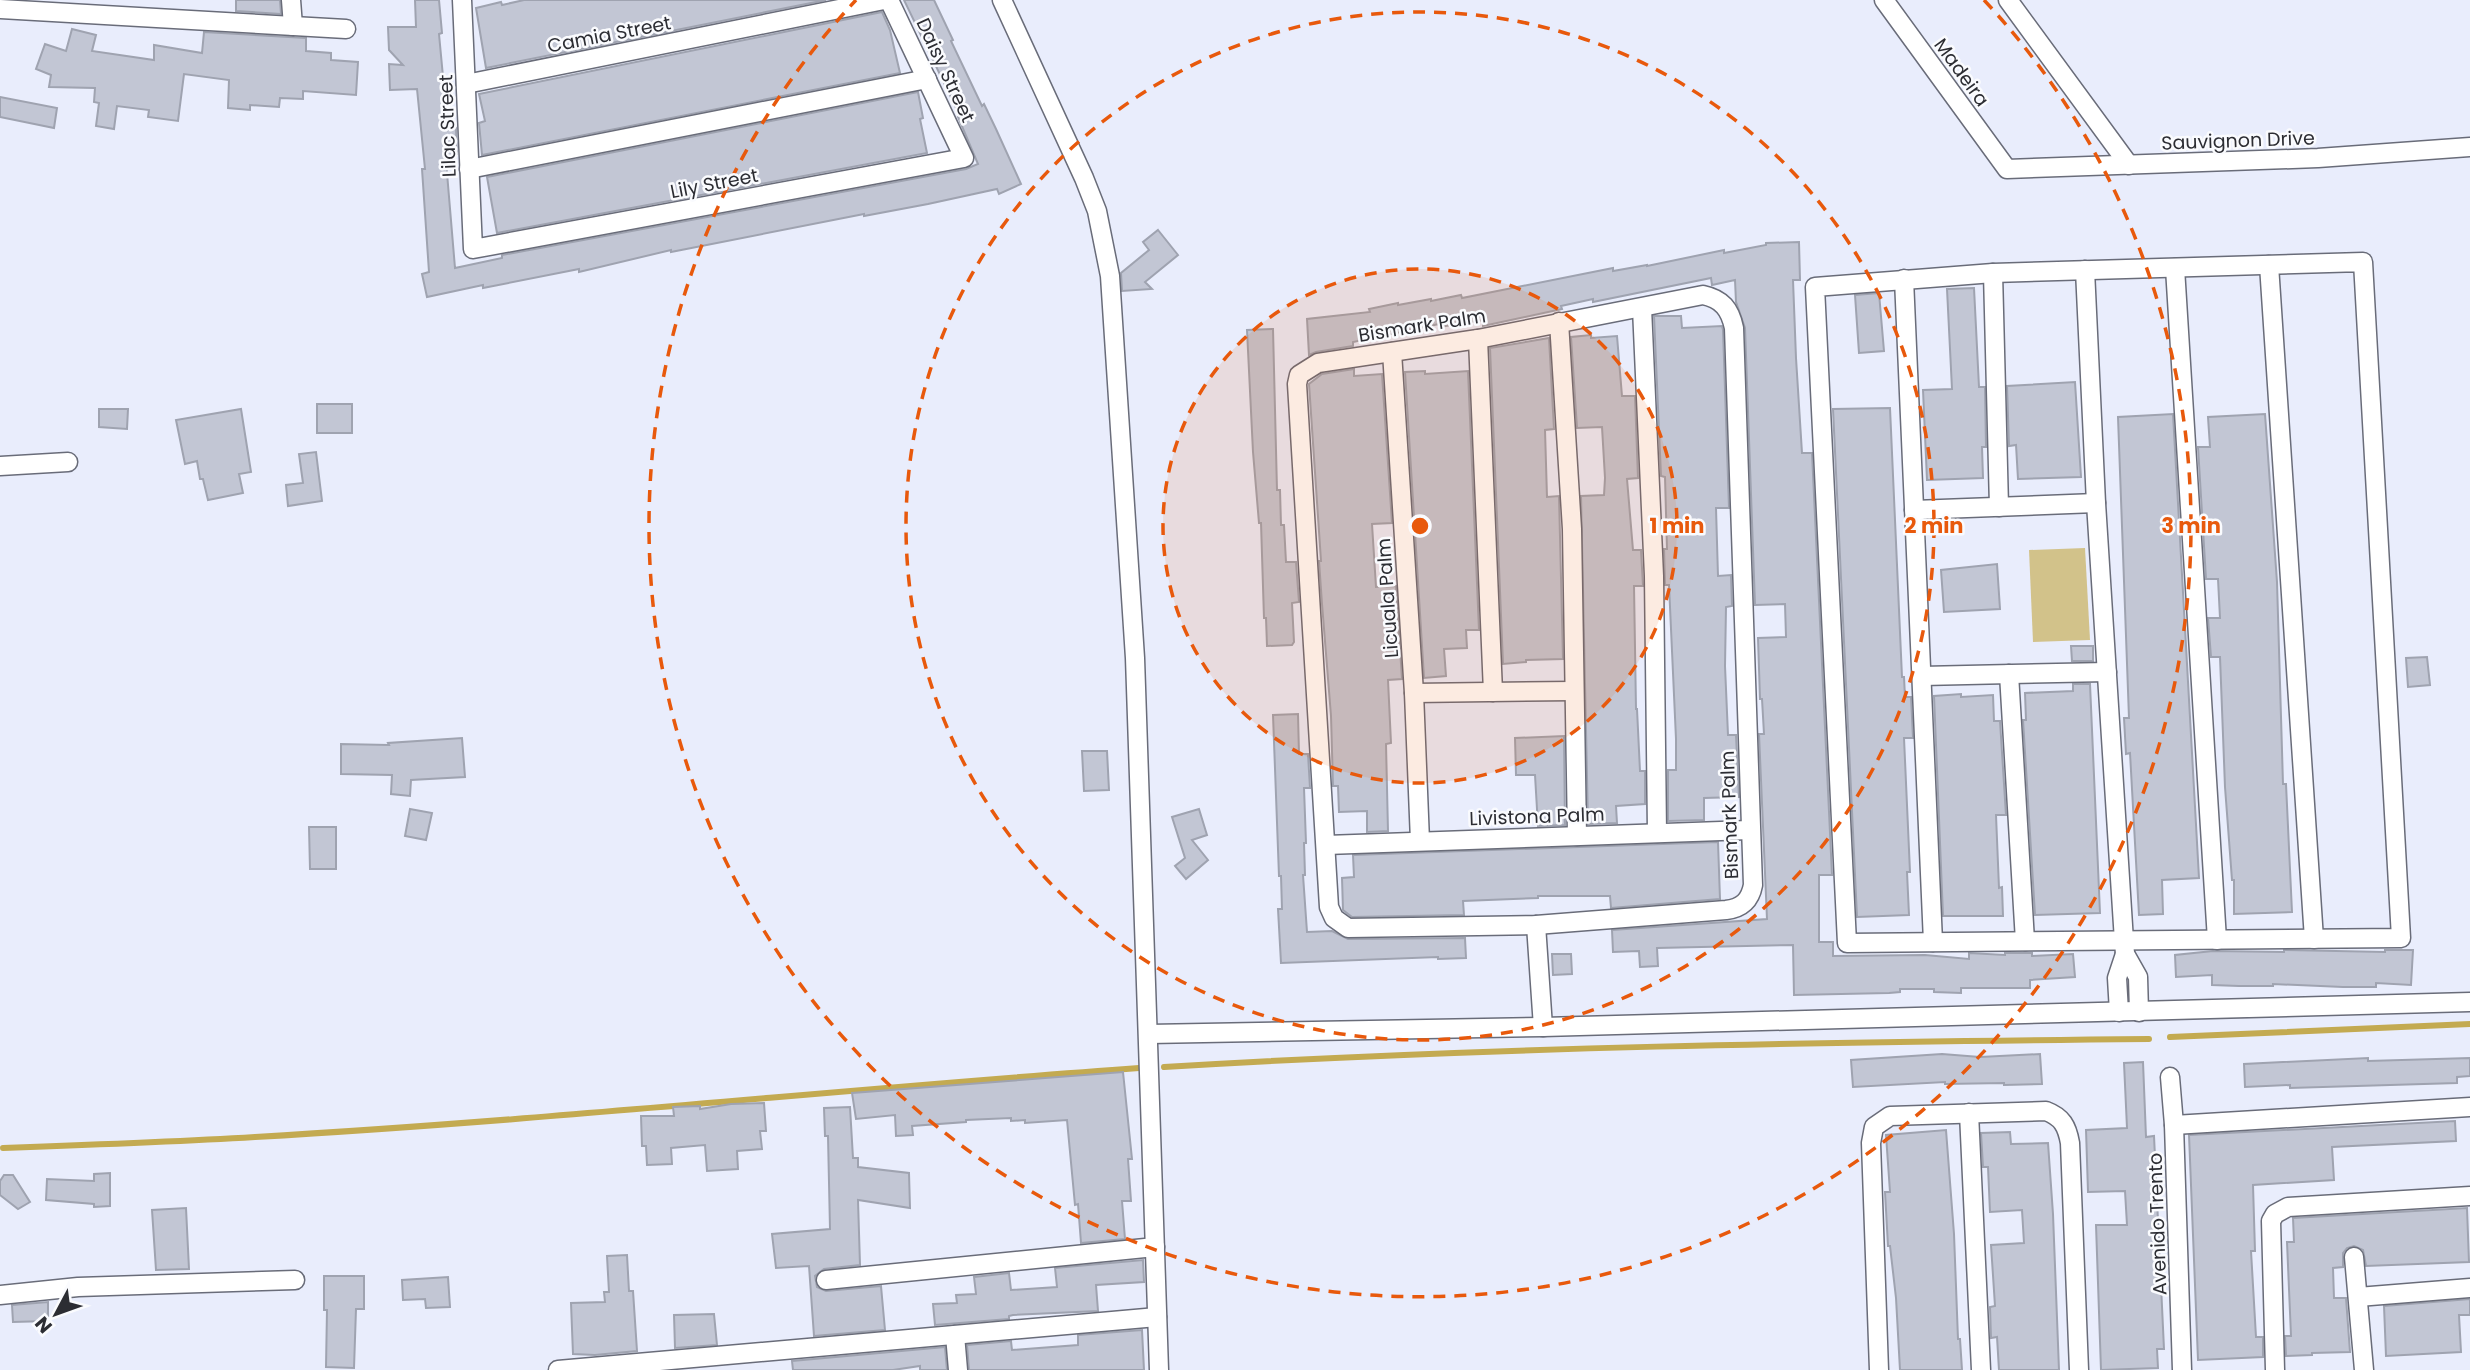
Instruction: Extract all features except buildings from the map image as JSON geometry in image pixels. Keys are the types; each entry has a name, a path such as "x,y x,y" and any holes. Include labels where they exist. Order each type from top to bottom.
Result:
{"street":[{"path":"291,0 293,26"},
{"name":"Camia Street","path":"466,84 884,0"},
{"name":"Daisy Street","path":"889,0 964,158"},
{"path":"1002,0 1097,211 1110,276 1135,658 1159,1370"},
{"name":"Madeira","path":"1884,0 2007,169"},
{"path":"2008,0 2129,165"},
{"name":"Lilac Street","path":"466,1 466,84 473,249"},
{"path":"0,9 346,29"},
{"path":"469,169 927,79"},
{"name":"Sauvignon Drive","path":"2007,169 2318,158 2470,147"},
{"name":"Lily Street","path":"473,249 964,158"},
{"path":"2363,262 2400,938 2217,940 2124,947 2025,941 1847,943 1815,287 1993,273 2269,265 2363,262"},
{"path":"2269,265 2314,939"},
{"path":"2175,268 2217,940"},
{"path":"2085,270 2096,503 2124,947 2117,978 2119,1012"},
{"path":"1993,273 2000,507"},
{"path":"1904,279 1933,942"},
{"name":"Bismark Palm","path":"1703,295 1721,302 1731,316 1734,328 1749,830 1753,885 1751,896 1745,904 1736,909 1536,925 1348,928 1334,918 1329,907 1297,384 1301,373 1318,363 1478,339 1642,307 1703,295"},
{"path":"1642,307 1654,576 1657,833"},
{"path":"1559,322 1572,529 1577,836"},
{"path":"1478,339 1493,692"},
{"name":"Licuala Palm","path":"1392,352 1414,693 1420,841"},
{"path":"0,466 68,462"},
{"path":"1914,510 2096,503"},
{"path":"1922,676 2107,672"},
{"path":"2009,674 2025,941"},
{"path":"1414,693 1573,691"},
{"name":"Livistona Palm","path":"1326,845 1749,830"},
{"path":"1536,925 1543,1027"},
{"path":"2124,947 2138,977 2139,1012"},
{"path":"1149,1034 1543,1027 2470,1002"},
{"name":"Avenido Trento","path":"2170,1077 2182,1370"},
{"path":"2174,1125 2470,1107"},
{"path":"1878,1370 1871,1143 1874,1126 1890,1116 2046,1111 2057,1115 2068,1132 2079,1370"},
{"path":"1969,1113 1981,1370"},
{"path":"2276,1370 2271,1221 2274,1214 2288,1207 2470,1196"},
{"path":"826,1280 1155,1247"},
{"path":"2354,1256 2364,1370"},
{"path":"0,1295 78,1287 295,1280"},
{"path":"2358,1297 2470,1288"},
{"path":"558,1370 1157,1317"},
{"path":"954,1335 958,1370"}],"shaded area":[{"path":"2085,548 2090,640 2033,642 2029,550"}],"waterway":[{"path":"2170,1037 2470,1024"},
{"path":"1164,1067 1656,1047 2149,1039"},
{"path":"3,1148 366,1130 1139,1068"}]}
